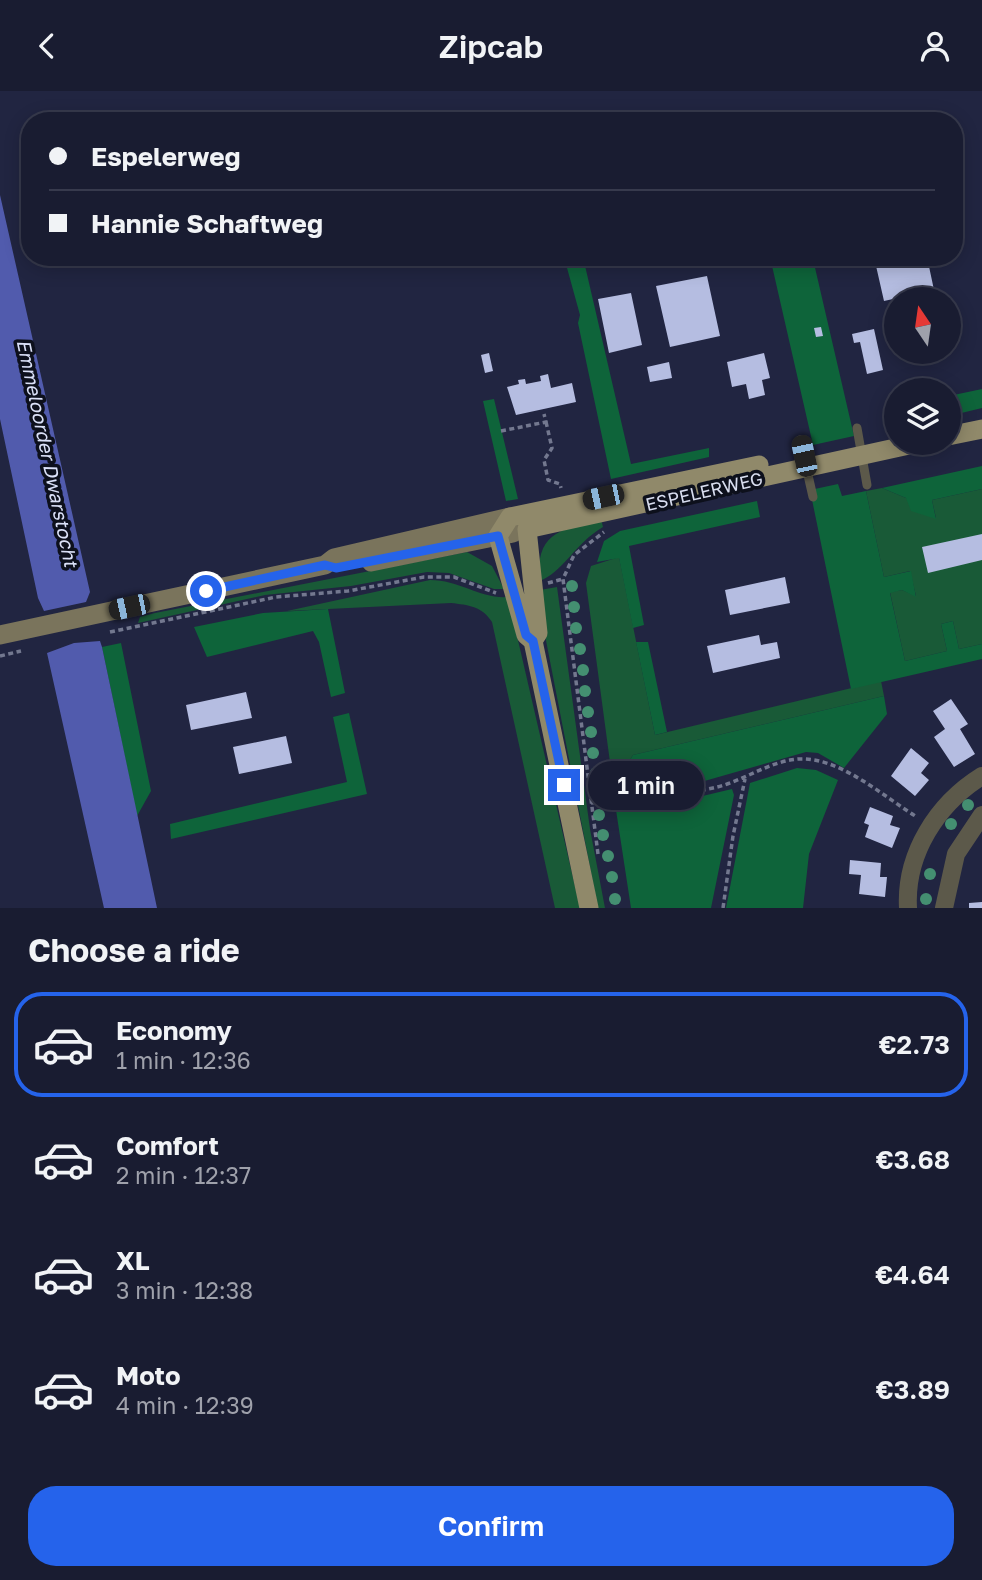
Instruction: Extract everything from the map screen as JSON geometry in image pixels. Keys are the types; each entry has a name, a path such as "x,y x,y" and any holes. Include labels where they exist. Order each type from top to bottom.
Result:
{"main road":[{"path":"961,424 982,420"},
{"path":"961,433 982,429"},
{"name":"ESPELERWEG","path":"0,635 325,565 334,558 506,510 603,498 884,440"},
{"name":"ESPELERWEG","path":"859,443 884,443"},
{"name":"ESPELERWEG","path":"325,565 336,568 498,536 527,529 603,498"},
{"path":"533,641 538,633 527,529 506,510 498,536 526,635 533,641 589,908"}],"street":[{"path":"908,908 914,864 930,825 958,794 982,776"},
{"path":"944,908 947,883 956,854 982,815"}],"lane":[{"path":"859,443 867,485"},
{"path":"803,455 813,497"}],"path":[{"path":"544,414 552,448 544,460 548,481 560,484 562,494"},
{"path":"501,432 546,422"},
{"path":"101,633 276,597 348,591 424,577 454,577 487,592 501,594"},
{"path":"550,583 563,579 600,863"},
{"path":"0,656 25,650"},
{"path":"591,803 701,790 746,778 779,762 814,759 834,767 918,818"},
{"path":"723,908 733,836 746,778"}],"green space":[{"path":"566,266 585,266 631,464 709,448 709,457 611,479 578,323 580,315"},
{"path":"772,266 815,266 854,436 813,445"},
{"path":"982,389 982,408 961,413 961,393"},
{"path":"494,399 518,499 506,501 483,401"},
{"path":"982,466 982,489 932,500 936,519 911,511 906,498 882,488"},
{"path":"838,484 842,496 866,491 884,577 911,571 916,597 902,590 890,593 905,661 947,651 941,624 953,621 959,649 982,644 982,659 851,689 810,490"},
{"path":"882,488 906,498 936,518 932,500 982,489 982,644 959,649 953,621 941,624 947,651 905,661 890,592 902,590 916,596 910,571 884,577 866,491"},
{"path":"757,501 760,517 629,546 644,625 633,628 619,558 597,562 604,541 620,531"},
{"path":"601,519 603,527 584,541 555,572 539,581 542,552 554,535"},
{"path":"467,552 492,566 504,589 494,589 449,573 427,572 351,586 265,595 138,623 140,617 155,613"},
{"path":"619,557 655,735 881,681 884,696 633,755 628,763 630,791 614,792 586,583 591,566"},
{"path":"430,580 451,583 488,595 508,597 580,908 555,908 492,622 488,617 474,607 451,603 287,611"},
{"path":"557,587 590,829 605,908 598,908 543,625 540,590"},
{"path":"328,609 345,693 331,697 319,642 313,631 207,657 194,627 263,613"},
{"path":"636,642 648,642 667,732 655,735"},
{"path":"121,643 151,791 137,816 102,647"},
{"path":"884,696 887,714 844,768 818,753 806,752 701,782 630,791 628,763 633,755"},
{"path":"349,713 367,794 171,839 170,824 347,782 333,717"},
{"path":"797,768 816,770 838,780 809,854 803,908 726,908 750,783"},
{"path":"732,789 734,795 711,908 631,908 616,810 673,803"}],"water":[{"name":"Emmeloorder Dwarstocht","path":"0,195 90,592 86,602 44,611 38,598 0,419"},
{"path":"100,641 157,908 104,908 47,653 74,643"}],"building":[{"path":"876,266 929,266 933,287 884,287 884,301"},
{"path":"707,276 720,336 670,347 656,286"},
{"path":"631,293 642,345 609,353 598,299"},
{"path":"821,327 823,336 816,337 814,328"},
{"path":"874,329 883,370 867,374 860,342 854,343 852,334"},
{"path":"489,353 493,371 485,373 481,355"},
{"path":"764,353 770,378 762,380 765,395 749,399 746,384 732,387 727,362"},
{"path":"669,362 672,378 650,382 647,367"},
{"path":"548,374 551,388 572,383 576,402 516,415 507,387 519,384 518,380 525,379 526,384 541,381 540,376"},
{"path":"982,534 982,560 928,573 922,547"},
{"path":"785,577 790,603 730,615 725,590"},
{"path":"759,635 761,645 777,642 780,658 713,673 707,646"},
{"path":"246,692 252,718 191,730 186,705"},
{"path":"951,699 968,724 960,729 975,754 954,767 934,737 945,729 933,711"},
{"path":"286,736 292,763 239,774 233,747"},
{"path":"911,748 929,763 921,773 929,780 915,796 891,776"},
{"path":"870,807 893,816 890,825 900,828 892,848 865,837 869,825 864,823"},
{"path":"850,860 881,863 880,877 887,877 885,897 859,894 861,875 849,874"},
{"path":"982,902 982,908 969,908 969,903"}],"route":[{"path":"206,591 325,565 336,568 498,536 504,565 526,635 533,641 564,785"}]}
